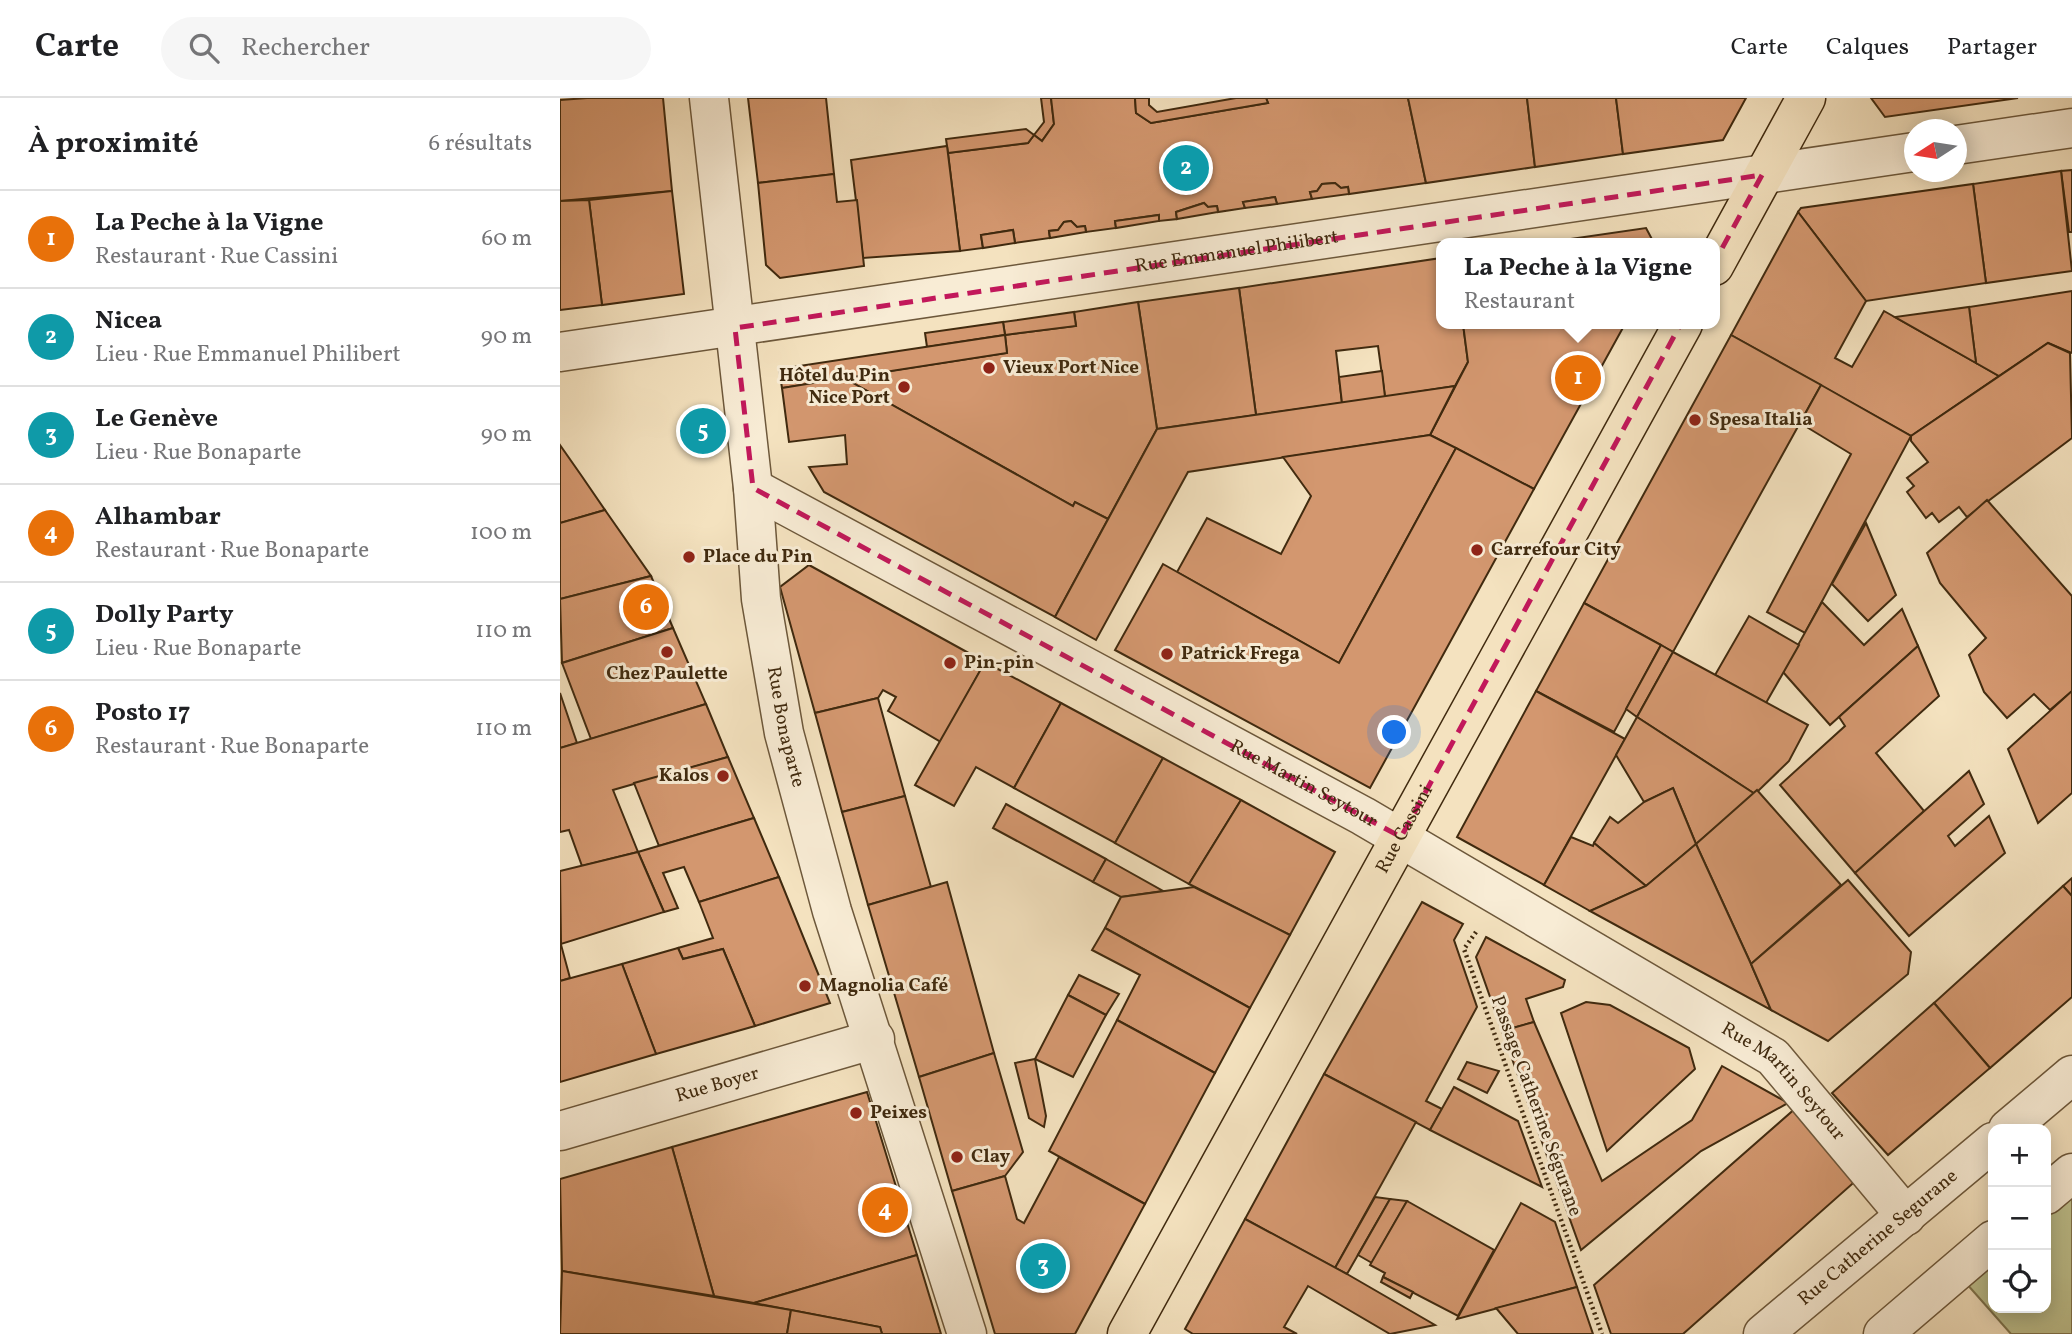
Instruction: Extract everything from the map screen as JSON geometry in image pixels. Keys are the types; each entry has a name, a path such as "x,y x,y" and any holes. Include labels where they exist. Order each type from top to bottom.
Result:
{"main road":[{"path":"1720,255 1806,98"},
{"name":"Rue Cassini","path":"1126,1334 1680,329"}],"street":[{"name":"Rue Bonaparte","path":"709,98 753,488 761,598 784,733 832,911 967,1334"},
{"path":"1967,143 2072,128"},
{"name":"Rue Emmanuel Philibert","path":"560,352 1904,154"},
{"name":"Rue Martin Seytour","path":"753,488 1401,837 1773,1058 1906,1216"},
{"name":"Rue Boyer","path":"560,1131 875,1039"},
{"path":"2014,1124 2072,1075"},
{"name":"Rue Catherine Segurane","path":"1763,1334 1988,1146"},
{"path":"2051,1191 2072,1173"},
{"path":"1883,1334 1988,1244"}],"path":[{"name":"Passage Catherine Ségurane","path":"1501,897 1464,949 1602,1334"}],"highlighted area":[{"path":"1762,175 1401,837 753,488 735,328"}],"green space":[{"path":"2072,1196 2072,1334 2011,1334 1992,1313 2051,1313 2051,1213"},
{"path":"1988,1265 1988,1308 1966,1283"}],"building":[{"path":"663,98 672,191 560,201 560,100"},
{"path":"748,98 826,98 834,174 758,183"},
{"path":"1041,98 1051,98 1054,124 1042,141 1034,135 1044,122"},
{"path":"1051,98 1135,98 1136,113 1151,123 1268,103 1266,98 1408,98 1426,183 1349,194 1348,187 1341,188 1335,183 1322,184 1317,191 1310,192 1312,199 1277,204 1275,197 1243,202 1245,208 1218,212 1217,206 1208,207 1204,203 1176,212 1177,219 1159,221 1159,215 1115,221 1116,228 1086,232 1085,226 1077,227 1071,221 1064,222 1058,230 1049,231 1050,238 1015,243 1013,230 981,235 983,248 960,251 948,153 1028,143 1034,135 1042,141 1054,124"},
{"path":"1135,98 1149,98 1149,105 1157,112 1236,98 1266,98 1268,103 1151,123 1136,113"},
{"path":"1408,98 1527,98 1535,167 1426,183"},
{"path":"1527,98 1616,98 1623,154 1535,167"},
{"path":"1616,98 1746,98 1723,140 1623,154"},
{"path":"1871,98 2018,98 1885,117"},
{"path":"1026,129 1034,135 1028,143 948,153 946,139"},
{"path":"947,146 960,251 863,258 851,160"},
{"path":"2072,170 2072,232 2069,232 2061,171"},
{"path":"2061,171 2072,271 1986,283 1973,184"},
{"path":"834,174 837,202 857,200 864,266 780,278 766,265 758,183"},
{"path":"1335,183 1341,188 1348,187 1349,194 1312,199 1310,192 1317,191 1322,184"},
{"path":"1973,184 1986,283 1866,301 1798,212 1801,208"},
{"path":"672,191 684,294 602,305 589,200"},
{"path":"1275,197 1277,204 1245,208 1243,202"},
{"path":"589,200 602,305 560,310 560,201"},
{"path":"1204,203 1208,207 1217,206 1218,212 1177,219 1176,212"},
{"path":"1798,212 1866,301 1835,358 1852,367 1884,311 1999,376 1911,436 1731,335"},
{"path":"1159,215 1159,221 1116,228 1115,221"},
{"path":"1071,221 1077,227 1085,226 1086,232 1050,238 1049,231 1058,230 1064,222"},
{"path":"1646,228 1651,238 1577,238"},
{"path":"1013,230 1015,243 983,248 981,235"},
{"path":"1436,259 1436,329 1464,329 1468,362 1455,386 1385,397 1378,346 1336,351 1342,403 1256,415 1239,288"},
{"path":"1239,288 1256,415 1157,429 1138,302"},
{"path":"2072,291 2072,353 2048,343 1999,376 1976,363 1969,307"},
{"path":"1138,302 1157,429 1108,519 1075,502 1073,506 844,378 1007,353 1005,335 1076,326 1074,312"},
{"path":"1969,307 1976,363 1895,317"},
{"path":"1074,312 1076,326 1005,335 1003,322"},
{"path":"1003,322 1005,335 927,347 925,333"},
{"path":"1464,329 1622,329 1534,489 1430,435 1468,362"},
{"path":"1005,335 1007,353 782,388 779,369"},
{"path":"1731,335 1821,385 1673,652 1584,603"},
{"path":"2048,343 2070,353 2072,438 1967,517 1959,507 1939,522 1932,513 1926,518 1907,492 1914,486 1907,478 1928,462 1911,441 1911,436"},
{"path":"1382,371 1385,397 1342,403 1339,377"},
{"path":"844,378 1073,506 1075,502 1108,519 1055,617 824,492 809,467 847,464 845,435 789,442 782,388"},
{"path":"1821,385 1911,436 1805,633 1767,612 1851,454 1800,423"},
{"path":"1455,386 1430,435 1188,472 1096,640 1055,617 1157,429"},
{"path":"1430,435 1456,448 1339,663 1177,572 1207,518 1281,554 1311,496 1283,457"},
{"path":"560,445 581,475 605,510 560,523"},
{"path":"1456,448 1534,489 1370,788 1115,650 1163,564 1339,663"},
{"path":"1987,500 2072,596 2072,691 2050,710 2034,694 2007,718 1984,692 1969,655 1986,638 1940,583 1927,553"},
{"path":"605,510 651,576 560,599 560,523"},
{"path":"1866,523 1896,595 1868,621 1832,584"},
{"path":"809,565 985,662 941,742 888,711 896,697 883,690 878,698 815,713 780,587"},
{"path":"651,576 673,628 562,663 560,599"},
{"path":"1822,602 1864,645 1902,609 1918,646 1830,725 1783,672"},
{"path":"1584,603 1661,645 1614,732 1536,691"},
{"path":"1749,616 1799,645 1766,703 1715,675"},
{"path":"673,628 706,704 591,739 562,663"},
{"path":"1661,645 1673,652 1637,717 1626,709"},
{"path":"1918,646 1939,696 1876,753 1924,811 1855,873 1780,785 1845,726 1839,717"},
{"path":"1673,652 1808,725 1789,761 1755,794 1637,717"},
{"path":"985,662 1061,703 1014,788 976,767 954,806 915,785"},
{"path":"1536,691 1625,739 1544,885 1457,837"},
{"path":"2072,691 2072,793 2038,823 2008,749"},
{"path":"560,693 577,743 560,748"},
{"path":"878,698 905,796 842,812 815,713"},
{"path":"1061,703 1163,758 1115,843 1014,788"},
{"path":"706,704 728,757 613,790 638,852 582,866 569,830 560,832 560,748"},
{"path":"1637,717 1755,794 1696,844 1673,788 1644,802 1616,755"},
{"path":"728,757 754,818 659,846 634,783"},
{"path":"1163,758 1241,800 1189,884 1115,843"},
{"path":"1969,771 1984,804 1948,836 1955,846 1989,816 2005,853 1909,936 1855,873"},
{"path":"1673,788 1696,844 1646,886 1594,843 1610,817 1618,823 1644,802"},
{"path":"1757,790 1841,885 1751,964 1696,844"},
{"path":"905,796 931,887 868,905 842,812"},
{"path":"1241,800 1335,852 1290,935 1189,884"},
{"path":"1006,804 1106,859 1093,882 993,828"},
{"path":"754,818 779,877 699,902 684,867 663,873 678,908 664,912 638,852"},
{"path":"1571,837 1593,846 1594,843 1646,886 1590,911 1544,885"},
{"path":"1696,844 1771,1010 1590,911 1646,886"},
{"path":"638,852 664,912 561,944 560,871"},
{"path":"1106,859 1163,891 1121,897 1093,882"},
{"path":"779,877 830,1003 755,1026 723,949 683,959 678,948 713,938 699,902"},
{"path":"2072,878 2072,896 2063,886"},
{"path":"1848,880 1911,952 1908,974 1828,1041 1771,1010 1751,964"},
{"path":"947,882 994,1053 919,1077 868,905"},
{"path":"2063,886 2072,896 2072,997 1990,1068 1934,1003"},
{"path":"1194,887 1290,935 1250,1008 1105,928 1121,897"},
{"path":"1422,902 1463,924 1454,940 1477,1007 1426,1101 1442,1109 1430,1130 1324,1074"},
{"path":"1105,928 1250,1008 1215,1073 1117,1020 1140,975 1092,950"},
{"path":"1486,937 1565,980 1563,987 1526,999 1534,1022 1502,1031 1476,957"},
{"path":"560,941 570,978 560,981"},
{"path":"678,948 683,959 723,949 755,1026 656,1054 622,964"},
{"path":"622,964 656,1054 560,1082 560,981"},
{"path":"1079,975 1119,994 1106,1015 1068,995"},
{"path":"1068,995 1106,1015 1073,1077 1035,1059"},
{"path":"1586,1002 1610,1005 1689,1048 1695,1069 1607,1151 1561,1013"},
{"path":"1934,1003 1990,1068 1888,1155 1832,1093"},
{"path":"1117,1020 1215,1073 1145,1204 1049,1151"},
{"path":"1534,1022 1602,1181 1692,1120 1722,1066 1788,1103 1701,1151 1581,1250 1502,1031"},
{"path":"994,1053 1023,1152 1005,1176 952,1191 919,1077"},
{"path":"1035,1059 1046,1116 1044,1127 1029,1118 1015,1063"},
{"path":"1467,1062 1499,1071 1487,1093 1458,1079"},
{"path":"1324,1074 1416,1122 1335,1268 1245,1219"},
{"path":"1454,1087 1518,1121 1542,1187 1430,1130"},
{"path":"867,1092 917,1255 754,1303 714,1296 672,1147"},
{"path":"1797,1107 1860,1177 1683,1334 1611,1334 1594,1285"},
{"path":"672,1147 714,1296 562,1271 560,1179"},
{"path":"1059,1157 1145,1204 1075,1334 995,1334 952,1191 1005,1176 1017,1219 1024,1223"},
{"path":"1375,1197 1390,1199 1347,1274 1335,1268"},
{"path":"1390,1199 1407,1201 1372,1263 1358,1255"},
{"path":"1407,1201 1494,1250 1458,1316 1383,1277 1385,1273 1370,1265"},
{"path":"1521,1203 1555,1222 1577,1287 1457,1319"},
{"path":"1245,1219 1435,1325 1390,1334 1308,1286 1284,1327 1297,1334 1193,1334 1185,1329"},
{"path":"917,1255 941,1334 882,1334 880,1327 754,1303"},
{"path":"562,1271 791,1310 787,1334 560,1334"},
{"path":"1383,1277 1413,1292 1410,1298 1381,1282"},
{"path":"1577,1287 1593,1334 1518,1334 1496,1308"},
{"path":"791,1310 880,1327 882,1334 787,1334"}],"place":[{"name":"Nicea","path":"1186,168"},
{"name":"Vieux Port Nice","path":"989,368"},
{"name":"La Peche à la Vigne","path":"1578,378"},
{"name":"Hôtel du Pin Nice Port","path":"904,387"},
{"name":"Spesa Italia","path":"1695,420"},
{"name":"Dolly Party","path":"703,431"},
{"name":"Carrefour City","path":"1477,550"},
{"name":"Place du Pin","path":"689,557"},
{"name":"Posto 17","path":"646,607"},
{"name":"Chez Paulette","path":"667,652"},
{"name":"Patrick Frega","path":"1167,654"},
{"name":"Pin-pin","path":"950,663"},
{"name":"Kalos","path":"723,776"},
{"name":"Magnolia Café","path":"805,986"},
{"name":"Peixes","path":"856,1113"},
{"name":"Clay","path":"957,1157"},
{"name":"Alhambar","path":"885,1210"},
{"name":"Le Genève","path":"1043,1266"}]}
